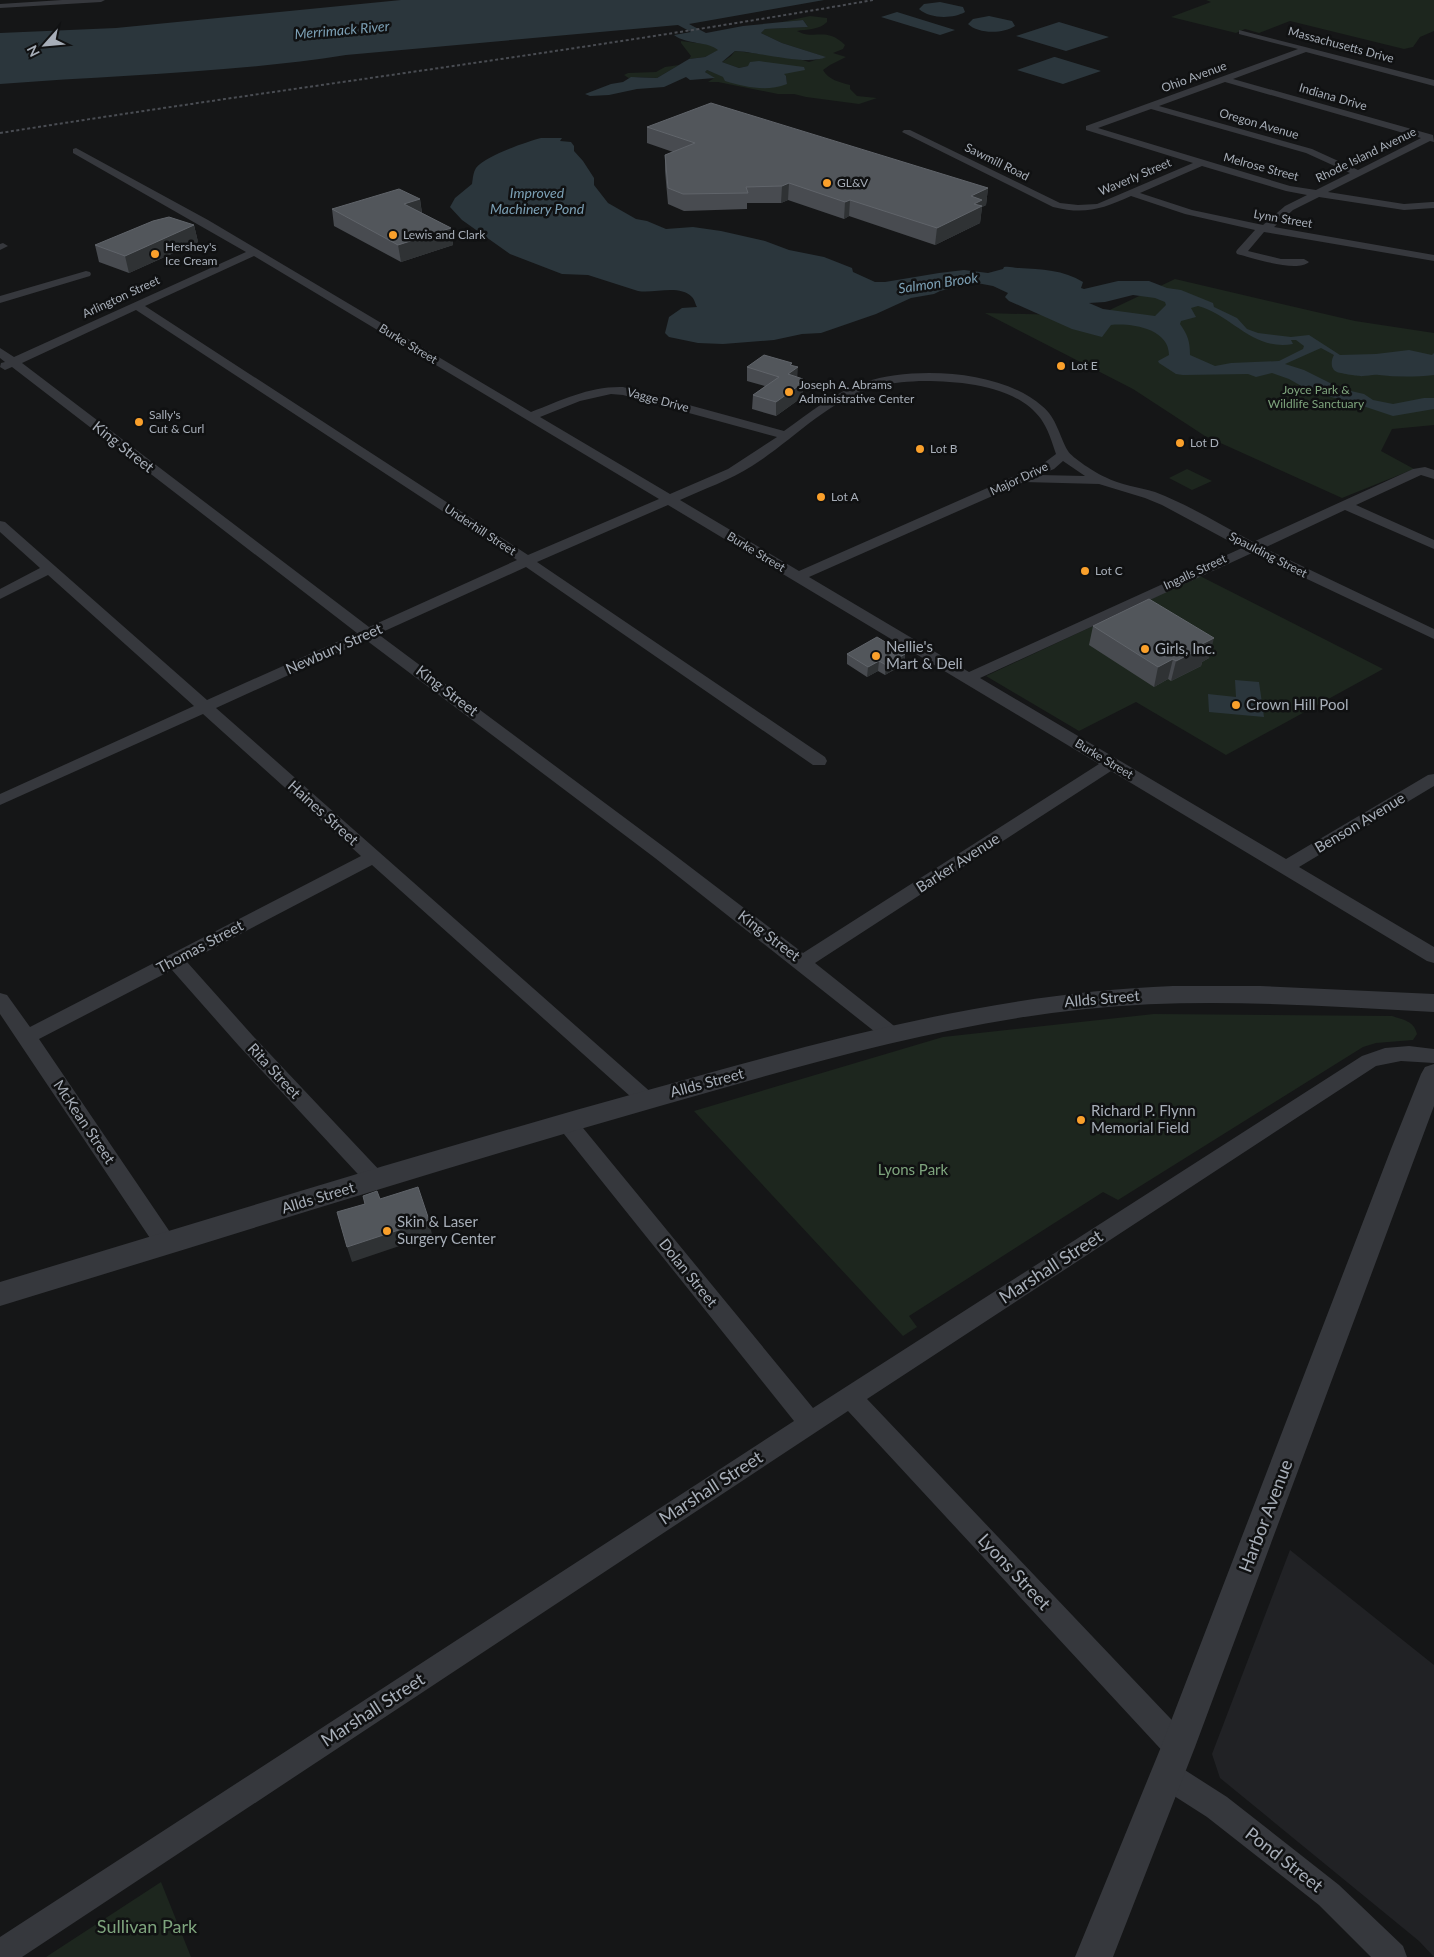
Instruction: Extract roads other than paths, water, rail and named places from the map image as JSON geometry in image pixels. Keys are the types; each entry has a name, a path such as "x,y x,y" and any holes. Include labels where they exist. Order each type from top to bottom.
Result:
{"street":[{"path":"0,6 101,0"},
{"name":"Massachusetts Drive","path":"1242,32 1434,83"},
{"name":"Ohio Avenue","path":"1089,128 1306,49"},
{"name":"Indiana Drive","path":"1225,79 1432,138"},
{"name":"Oregon Avenue","path":"1151,106 1309,151 1357,173"},
{"name":"Melrose Street","path":"1089,128 1289,189 1404,207 1432,205"},
{"name":"Sawmill Road","path":"907,132 1057,205 1078,209"},
{"name":"Rhode Island Avenue","path":"1263,228 1289,208 1316,193 1432,138"},
{"name":"Burke Street","path":"76,151 254,252 1434,956"},
{"name":"Waverly Street","path":"1078,209 1100,206 1200,163"},
{"name":"Lynn Street","path":"1131,193 1212,218 1434,258"},
{"path":"1263,228 1241,252 1281,262 1304,262"},
{"name":"Arlington Street","path":"7,365 254,252"},
{"path":"0,300 86,274"},
{"name":"Underhill Street","path":"136,306 527,561 819,761"},
{"name":"King Street","path":"0,352 7,365 370,634 803,962 891,1034"},
{"name":"Major Drive","path":"668,499 739,469 763,455 833,403 859,388 896,379 939,377 995,387 1029,402 1038,408 1053,425 1063,454 1049,466 797,577"},
{"name":"Vagge Drive","path":"530,417 590,394 613,390 623,391 787,436"},
{"name":"Spaulding Street","path":"1063,454 1100,480"},
{"name":"Ingalls Street","path":"968,678 1418,472 1429,473"},
{"name":"Spaulding Street","path":"1023,479 1100,480 1158,498 1251,547 1434,635"},
{"name":"Newbury Street","path":"0,800 668,499"},
{"path":"1344,505 1434,545"},
{"name":"Haines Street","path":"0,525 647,1100"},
{"path":"0,595 48,569"},
{"name":"Barker Avenue","path":"803,962 1112,763"},
{"name":"Benson Avenue","path":"1286,867 1434,779"},
{"name":"Thomas Street","path":"27,1037 373,857"},
{"name":"Rita Street","path":"174,961 376,1180"},
{"name":"Allds Street","path":"0,1294 647,1100 891,1034 954,1020 1026,1007 1166,994 1304,996 1434,1004"},
{"name":"McKean Street","path":"0,1000 27,1037 166,1244"},
{"name":"Marshall Street","path":"0,1954 810,1423 1369,1060 1392,1053 1434,1056"},
{"name":"Harbor Avenue","path":"1094,1957 1173,1761 1434,1074"},
{"name":"Dolan Street","path":"567,1123 810,1423"},
{"name":"Lyons Street","path":"850,1397 1173,1761"},
{"name":"Pond Street","path":"1173,1761 1217,1807 1329,1895 1392,1957"}],"water":[{"name":"Merrimack River","path":"401,0 824,0 689,24 706,33 743,26 803,20 808,27 765,29 761,33 782,43 826,57 807,60 735,51 722,62 739,68 748,66 750,62 759,61 804,67 805,70 784,74 787,84 771,88 748,87 725,81 723,77 707,70 705,72 715,78 690,80 686,77 664,87 637,89 609,95 590,96 585,94 611,84 623,82 631,77 657,78 689,59 705,57 718,50 709,45 685,40 674,35 691,32 678,25 346,55 217,70 0,84 0,33 116,28"},
{"path":"940,2 963,7 965,12 954,16 942,17 929,15 919,9 924,4"},
{"path":"897,12 955,30 940,35 881,17"},
{"path":"989,16 1012,21 1015,26 1010,29 991,32 978,30 968,24 973,19"},
{"path":"1059,22 1109,37 1066,51 1016,36"},
{"path":"1054,57 1101,71 1063,84 1017,70"},
{"name":"Improved Machinery Pond","path":"541,138 562,138 560,141 571,142 574,146 574,151 594,178 594,185 608,203 636,219 647,221 666,229 693,227 765,241 789,250 824,257 852,268 853,272 875,282 964,270 988,273 1003,269 1004,267 1044,270 1068,275 1083,282 1081,288 1084,289 1118,281 1149,281 1167,288 1181,290 1213,303 1214,307 1237,318 1247,329 1258,333 1291,337 1309,335 1340,355 1376,354 1409,350 1432,355 1434,353 1434,375 1427,376 1350,375 1335,371 1332,367 1334,355 1321,348 1285,364 1304,370 1342,389 1364,394 1373,400 1393,404 1434,398 1434,409 1393,416 1312,392 1289,379 1272,373 1256,377 1248,374 1176,374 1158,361 1169,355 1163,339 1156,333 1138,326 1128,325 1111,325 1102,337 1072,329 1009,301 1005,297 1008,293 993,286 977,283 911,298 876,314 821,333 802,334 774,340 723,344 698,343 669,337 665,333 669,317 682,308 697,307 693,298 687,293 673,290 644,292 588,275 562,274 510,254 462,220 450,207 455,198 472,184 475,170 481,163 506,150","holes":["1133,295 1155,298 1165,302 1166,305 1155,316 1103,309 1089,303 1105,302","1198,306 1266,342 1279,345 1293,344 1291,340 1296,340 1304,346 1303,349 1279,361 1231,363 1215,366 1190,355 1188,339 1180,324 1181,321 1196,317 1191,308"]},
{"name":"Crown Hill Pool","path":"1235,680 1259,682 1264,717 1209,712 1208,694 1236,697"}],"railway":[{"path":"0,133 655,36 873,0"}],"place":[{"name":"GL&V","path":"827,183"},
{"name":"Lewis and Clark","path":"393,235"},
{"name":"Hershey's Ice Cream","path":"155,254"},
{"name":"Lot E","path":"1061,366"},
{"name":"Joseph A. Abrams Administrative Center","path":"789,392"},
{"name":"Sally's Cut & Curl","path":"139,422"},
{"name":"Lot D","path":"1180,443"},
{"name":"Lot B","path":"920,449"},
{"name":"Lot A","path":"821,497"},
{"name":"Lot C","path":"1085,571"},
{"name":"Girls, Inc.","path":"1145,649"},
{"name":"Nellie's Mart & Deli","path":"876,656"},
{"name":"Crown Hill Pool","path":"1236,705"},
{"name":"Richard P. Flynn Memorial Field","path":"1081,1120"},
{"name":"Skin & Laser Surgery Center","path":"387,1231"}],"water label":[{"name":"Salmon Brook","path":"938,283"}],"park label":[{"name":"Joyce Park & Wildlife Sanctuary","path":"1316,397"},
{"name":"Lyons Park","path":"913,1170"},
{"name":"Sullivan Park","path":"147,1927"}]}
